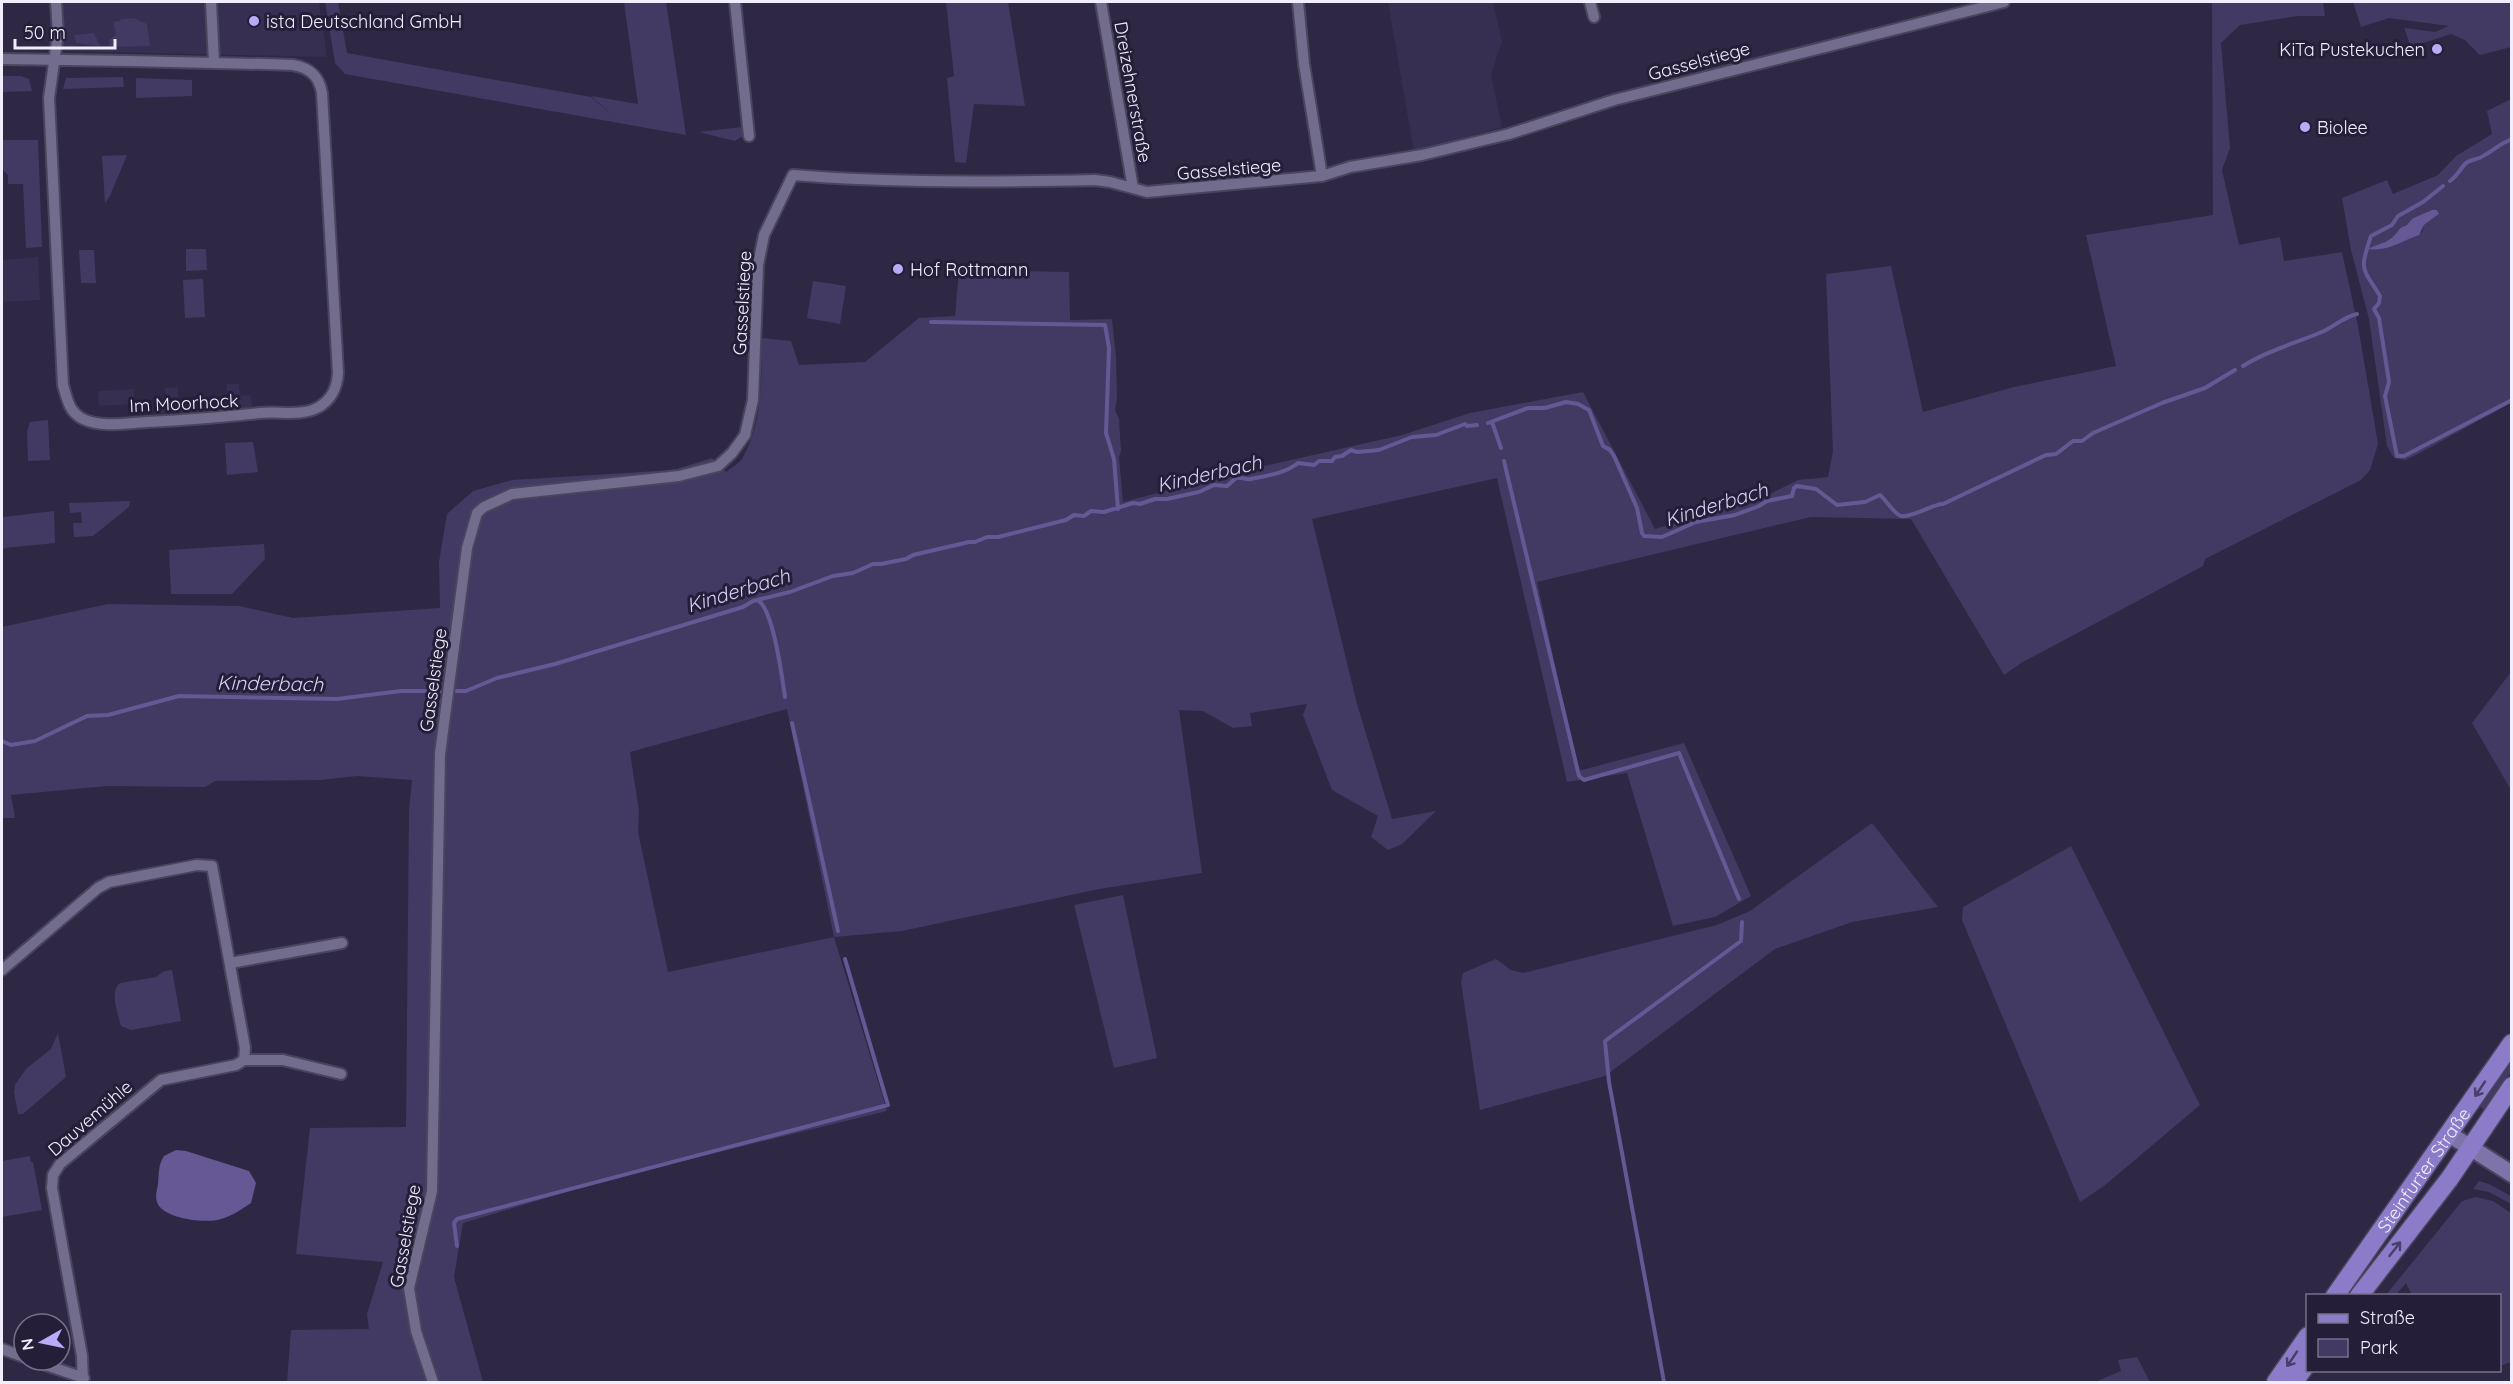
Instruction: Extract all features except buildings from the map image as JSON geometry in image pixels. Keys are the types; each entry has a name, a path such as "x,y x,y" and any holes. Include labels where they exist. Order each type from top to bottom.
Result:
{"main road":[{"name":"Steinfurter Straße","path":"2336,1294 2511,1043"},
{"name":"Steinfurter Straße","path":"2361,1294 2450,1178 2511,1086"},
{"path":"2449,1134 2511,1174"},
{"path":"2276,1383 2306,1338"},
{"path":"2294,1383 2306,1364"}],"street":[{"name":"Im Moorhock","path":"56,2 58,34 49,98 63,385 68,404 73,412 86,420 105,424 203,419 269,412 297,413 319,407 335,392 338,373 322,93 319,80 312,72 298,66 214,62"},
{"path":"2,58 214,62 211,2"},
{"path":"735,2 749,136"},
{"name":"Dreizehnerstraße","path":"1101,2 1133,188"},
{"path":"1298,2 1304,64 1322,176"},
{"path":"1590,2 1594,17"},
{"name":"Gasselstiege","path":"433,1383 416,1330 409,1288 432,1191 440,754 466,548 477,513 484,507 512,494 679,476 718,466 732,453 745,435 753,400 758,265 764,235 793,175 857,180 959,182 1095,180 1147,192 1322,176 1350,167 1422,155 1509,134 1614,100 2004,2"},
{"path":"2,970 109,882 206,864 212,866 245,1048 244,1060"},
{"path":"230,963 342,943"},
{"name":"Dauvemühle","path":"62,1372 83,1380 82,1356 52,1188 56,1169 162,1080 236,1065 244,1060 282,1060 341,1074"}],"shaded area":[{"path":"60,2 319,2 327,57 63,51"},
{"path":"1388,2 1493,2 1502,41 1491,75 1502,127 1414,152"},
{"path":"2437,210 2439,214 2424,225 2419,235 2382,249 2368,249 2389,240 2413,218"},
{"path":"38,257 40,300 2,302 2,260"},
{"path":"227,384 239,384 240,396 251,395 252,408 217,410 216,397 227,396"},
{"path":"178,387 178,399 190,398 191,412 155,414 154,400 166,400 165,388"},
{"path":"134,389 134,404 99,406 98,391"},
{"path":"176,1150 186,1151 249,1171 256,1183 251,1203 229,1216 206,1221 186,1219 167,1213 156,1200 159,1170 164,1156"}],"green space":[{"path":"325,2 338,2 347,53 591,97 617,119 591,96 638,104 624,2 666,2 686,135 345,74 335,63"},
{"path":"946,2 1008,2 1025,106 974,104 966,163 955,162 947,78 954,76"},
{"path":"2212,2 2323,2 2325,16 2297,16 2240,25 2221,43 2230,148 2222,170 2239,245 2280,237 2284,261 2342,252 2358,326 2378,444 2370,470 2361,480 2205,559 2203,566 2021,663 2004,675 1911,519 1811,517 1537,582 1578,771 1684,743 1751,896 1715,917 1673,926 1627,773 1567,782 1497,478 1312,519 1357,704 1392,819 1436,811 1402,844 1388,850 1371,837 1378,816 1332,790 1303,715 1307,704 1250,713 1252,726 1233,728 1203,711 1179,710 1202,873 1099,889 902,931 834,937 887,1111 617,1177 463,1223 454,1277 483,1382 287,1382 291,1330 369,1329 367,1314 383,1262 296,1254 310,1128 406,1127 409,811 412,780 357,776 320,780 215,781 205,787 107,786 11,795 15,818 2,818 2,627 108,604 239,606 293,618 440,608 439,562 447,514 473,491 512,480 674,470 712,458 726,472 742,459 750,443 758,414 761,384 761,338 791,341 799,365 865,362 919,318 955,316 959,270 1069,272 1070,320 1112,319 1116,358 1115,410 1119,419 1121,451 1119,457 1123,502 1247,470 1402,435 1470,413 1583,392 1655,529 1770,494 1798,480 1828,477 1833,451 1826,274 1891,266 1923,412 2014,387 2116,366 2086,235 2213,215","holes":["787,709 834,937 668,972 638,832 639,811 630,752"]},
{"path":"2353,2 2511,2 2511,47 2480,55 2465,40 2451,34 2411,47 2404,28 2435,32 2449,26 2389,18 2361,27"},
{"path":"134,18 147,24 150,46 110,47 109,40 116,34 113,22"},
{"path":"94,33 100,46 76,43 74,35"},
{"path":"2,76 21,76 29,79 32,91 2,92"},
{"path":"123,77 124,87 63,89 66,78"},
{"path":"136,78 192,80 192,96 136,98"},
{"path":"2511,99 2511,403 2416,455 2405,460 2394,458 2387,446 2369,319 2351,250 2342,198 2387,180 2393,194 2438,175 2456,156 2492,134 2487,111","holes":["2432,210 2438,210 2437,216 2424,225 2422,232 2402,241 2368,249 2389,240 2413,218"]},
{"path":"743,127 744,135 735,141 699,132"},
{"path":"2,140 38,140 42,247 26,248 23,184 8,184 8,175 2,169"},
{"path":"127,155 110,196 105,203 102,156"},
{"path":"186,249 206,249 207,270 186,271"},
{"path":"79,250 94,250 96,283 81,283"},
{"path":"203,279 205,317 185,318 183,280"},
{"path":"813,281 846,286 840,324 807,318"},
{"path":"48,420 50,460 28,461 27,432 30,422"},
{"path":"253,442 258,472 227,475 225,443"},
{"path":"130,501 129,507 93,536 74,537 73,523 82,523 81,512 70,513 69,503"},
{"path":"54,511 55,543 5,548 2,551 2,514 3,517"},
{"path":"264,544 265,559 232,594 171,594 169,550"},
{"path":"2511,672 2511,790 2472,723"},
{"path":"1872,823 1938,907 1852,922 1775,949 1605,1076 1480,1110 1461,982 1463,973 1496,959 1511,970 1523,973 1717,925 1750,911"},
{"path":"2071,846 2200,1105 2104,1186 2080,1202 1962,920 1963,907"},
{"path":"1123,895 1157,1058 1114,1068 1074,905"},
{"path":"172,970 181,1021 131,1030 121,1026 115,997 120,983 156,977 164,971"},
{"path":"58,1033 66,1077 23,1114 18,1114 15,1085 26,1069 51,1049"},
{"path":"2511,1061 2511,1072 2485,1110 2480,1107"},
{"path":"30,1156 42,1210 2,1217 2,1161"},
{"path":"2479,1181 2511,1196 2511,1204 2489,1192 2473,1189"},
{"path":"2476,1197 2493,1201 2511,1213 2511,1362 2501,1366 2501,1294 2412,1294 2406,1283 2397,1294 2387,1294 2462,1201"},
{"path":"2137,1357 2150,1382 2095,1382 2121,1371 2118,1360"}],"waterway":[{"name":"Kinderbach","path":"2450,181 2466,163 2512,139"},
{"path":"2443,186 2423,202 2398,216 2392,225 2371,236 2365,256 2366,274 2380,296 2379,303 2374,309 2379,318 2389,382 2385,396 2397,456 2404,456 2512,400"},
{"name":"Kinderbach","path":"2243,366 2357,314"},
{"path":"931,322 1105,325 1109,348 1106,433 1114,459 1118,509"},
{"name":"Kinderbach","path":"1488,423 1528,408 1545,408 1566,402 1578,404 1589,410 1603,446 1614,456 1637,508 1642,533 1644,536 1662,537 1696,522 1735,515 1767,501 1792,496 1797,486 1816,489 1837,505 1865,502 1880,495 1899,515 1911,515 1943,504 2046,455 2056,454 2073,441 2082,441 2093,433 2162,403 2205,388 2235,370"},
{"path":"1492,422 1501,448"},
{"name":"Kinderbach","path":"2,741 11,745 35,741 87,716 108,715 179,696 337,699 401,691 466,691 497,678 555,664 743,607 753,601 790,592 833,576 853,573 873,564 906,559 913,555 975,542 987,537 998,537 1066,520 1074,515 1084,516 1091,511 1104,512 1133,503 1140,504 1155,499 1167,499 1199,492 1214,485 1227,486 1236,478 1249,479 1269,475 1298,463 1314,465 1319,461 1332,461 1335,457 1342,456 1351,450 1357,452 1379,450 1412,437 1436,435 1465,424 1467,426 1477,425"},
{"path":"1504,461 1579,776 1584,780 1679,753 1739,899"},
{"path":"759,601 769,618 773,631 785,697"},
{"path":"792,723 838,931"},
{"path":"1664,1382 1609,1082 1605,1041 1741,941 1742,922"},
{"path":"457,1246 454,1223 457,1219 888,1105 845,959"}],"place":[{"name":"ista Deutschland GmbH","path":"254,21"},
{"name":"KiTa Pustekuchen","path":"2437,49"},
{"name":"Biolee","path":"2305,127"},
{"name":"Hof Rottmann","path":"898,269"}]}
